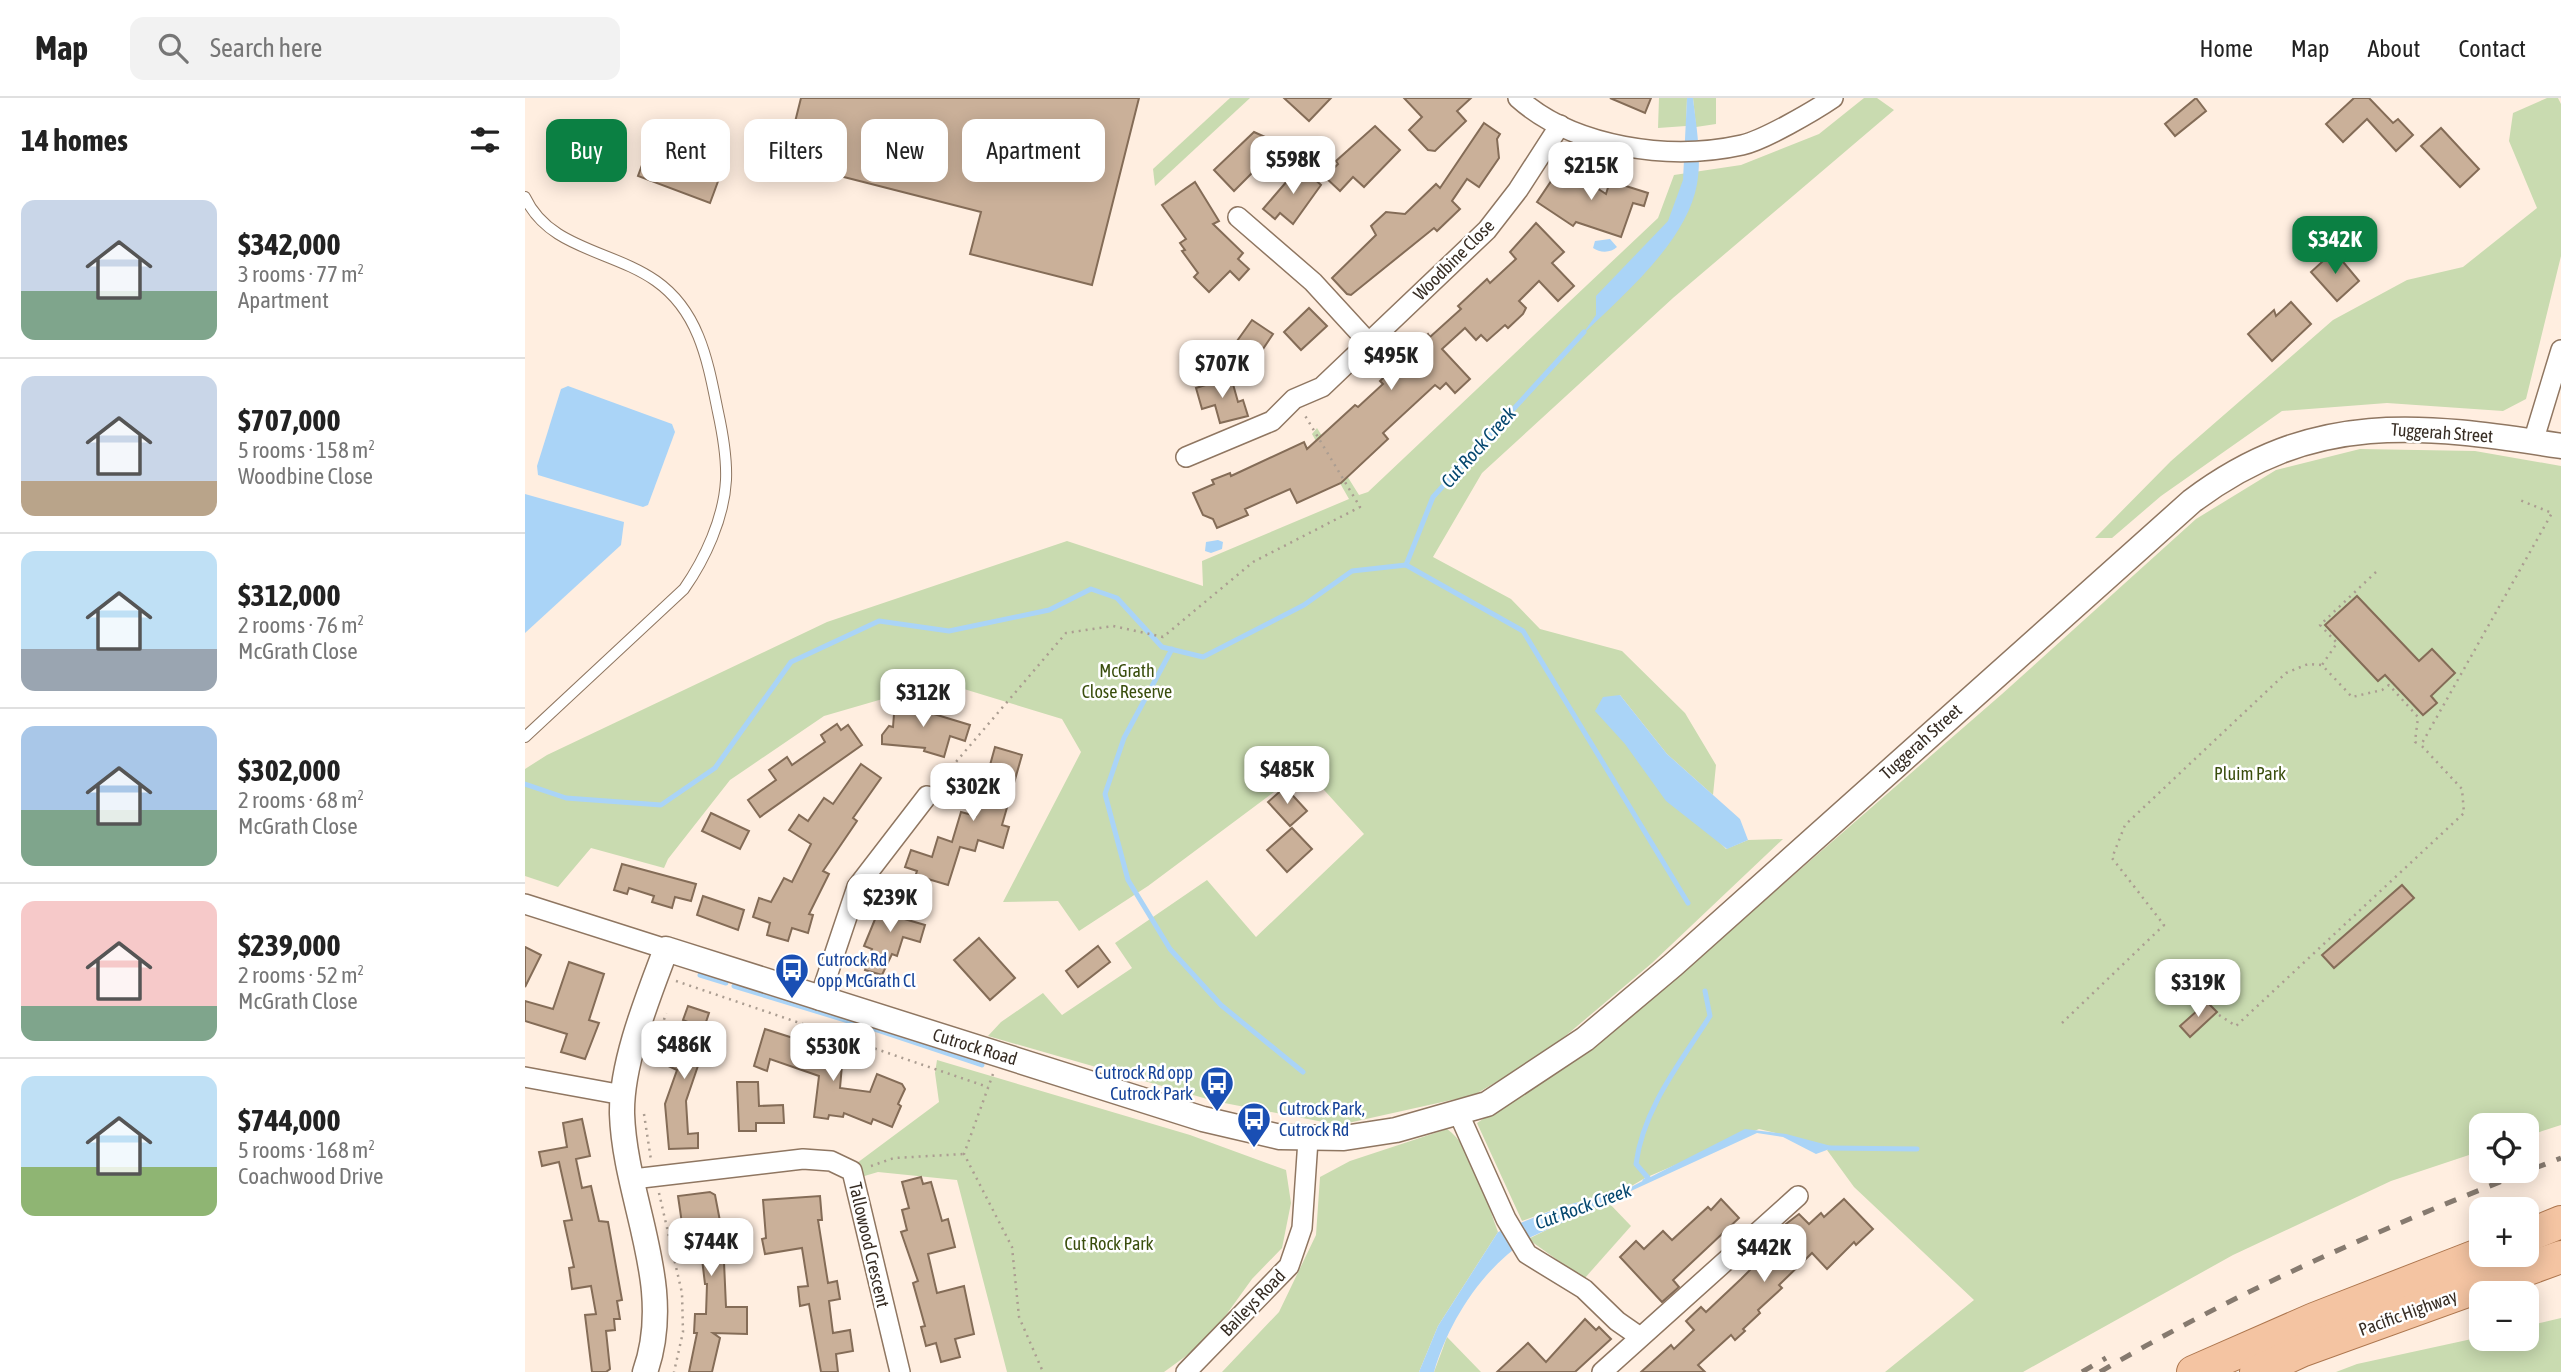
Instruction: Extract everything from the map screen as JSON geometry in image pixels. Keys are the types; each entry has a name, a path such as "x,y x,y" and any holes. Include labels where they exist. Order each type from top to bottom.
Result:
{"main road":[{"path":"2539,1231 2561,1222"},
{"name":"Pacific Highway","path":"2256,1372 2301,1351 2561,1257"},
{"name":"Pacific Highway","path":"2193,1372 2314,1319 2469,1259"}],"street":[{"path":"1518,98 1560,125 1607,142 1673,150 1744,144 1833,98"},
{"name":"Woodbine Close","path":"1186,457 1272,421 1294,399 1322,387 1487,230 1518,190 1560,125"},
{"path":"1238,217 1313,282 1369,343"},
{"path":"2533,442 2561,349"},
{"name":"Tuggerah Street","path":"1308,1140 1370,1135 1486,1104 1585,1039 1683,956 2192,500 2217,482 2284,448 2358,431 2402,428 2450,430 2561,446"},
{"path":"819,1000 857,887 927,796"},
{"name":"Cutrock Road","path":"525,904 819,1000 1203,1119 1268,1135 1308,1140"},
{"path":"645,1372 655,1331 656,1294 625,1140 623,1095 632,1051 666,949"},
{"path":"525,1077 623,1095"},
{"path":"1458,1112 1506,1219 1527,1254 1584,1289 1617,1321 1640,1337"},
{"name":"Baileys Road","path":"1186,1372 1289,1266 1301,1228 1308,1140"},
{"name":"Tallowood Crescent","path":"633,1179 803,1159 831,1161 852,1171 900,1372"},
{"path":"1602,1372 1798,1196"}],"lane":[{"path":"525,197 533,213 548,228 565,240 613,257 655,281 685,310 702,345 726,447 726,483 701,566 684,589 525,737"}],"path":[{"path":"927,796 1066,633 1113,626 1163,637 1253,562 1360,507 1294,399"},
{"path":"2421,746 2551,513 2517,499"},
{"path":"2322,665 2337,643 2320,625 2376,572"},
{"path":"2061,1023 2164,925 2112,858 2125,825 2286,673 2308,664 2322,665 2352,696 2382,690 2389,685 2418,717 2415,741 2462,789 2464,813 2236,1026 2220,1015"},
{"path":"676,981 988,1087"},
{"path":"1000,1055 964,1154 1011,1247 1019,1317 1043,1372"},
{"path":"852,1171 894,1158 964,1154"}],"green space":[{"path":"1230,98 1250,98 1155,186 1153,169"},
{"path":"1659,98 1687,98 1686,126 1658,128"},
{"path":"1693,98 1716,98 1716,124 1696,127"},
{"name":"McGrath Close Reserve","path":"1864,98 1877,98 1894,110 1673,298 1482,473 1433,557 1511,599 1540,629 1622,651 1685,713 1716,765 1713,795 1667,754 1620,695 1596,711 1726,849 1748,840 1783,839 1652,963 1544,1054 1474,1095 1339,1125 1214,1101 988,1036 1001,1022 1043,993 1062,1015 1132,968 1115,943 1207,880 1256,937 1364,834 1305,769 1148,886 1079,931 1058,901 1003,902 1081,752 1062,719 941,682 824,716 730,780 668,859 664,868 591,848 558,887 525,876 525,769 547,755 827,622 1067,541 1203,586 1202,561 1349,499 1312,434 1317,428 1359,495 1368,492 1658,218 1674,175 1741,165 1819,134"},
{"path":"2547,98 2558,98 2561,104 2561,256 2526,399 2503,411 2387,403 2282,411 2161,496 2112,538 2095,538 2171,461 2333,320 2407,280 2463,267 2537,208 2509,141 2513,113"},
{"name":"Pluim Park","path":"2360,449 2475,451 2561,466 2561,1125 2539,1132 2539,1113 2469,1113 2469,1155 2391,1181 2233,1255 2023,1372 1885,1372 1974,1300 1854,1187 1827,1150 1833,1147 1759,1129 1645,1178 1623,1191 1563,1206 1522,1221 1477,1123 1612,1033 2002,694 2196,519 2276,470"},
{"name":"Cut Rock Park","path":"937,1060 1190,1135 1286,1170 1291,1203 1282,1248 1252,1279 1208,1340 1164,1372 1007,1372 957,1180 878,1172 861,1177 853,1166 939,1102 935,1073"},
{"path":"1447,1129 1456,1137 1472,1162 1498,1232 1438,1326 1419,1372 1222,1372 1279,1312 1316,1235 1320,1177 1350,1161"},
{"path":"1607,1201 1631,1226 1584,1279 1528,1239"},
{"path":"2561,1318 2561,1372 2336,1372 2357,1364 2469,1340 2469,1351 2539,1351 2539,1323"},
{"path":"1447,1337 1481,1372 1434,1372"}],"water":[{"path":"1687,98 1693,98 1699,152 1697,184 1691,206 1680,227 1650,267 1581,336 1596,315 1596,296 1668,221 1683,180"},
{"path":"1610,239 1617,247 1615,249 1605,252 1593,248 1595,241"},
{"path":"568,386 672,424 675,432 648,505 643,507 538,475 537,466 561,389"},
{"path":"525,494 624,522 621,545 525,633"},
{"path":"1206,542 1223,542 1222,549 1211,553 1205,551"},
{"path":"1620,695 1667,754 1740,819 1748,840 1727,849 1666,801 1625,744 1595,711 1603,697"},
{"path":"1745,1129 1786,1134 1835,1147 1816,1154 1783,1137 1757,1133 1531,1237 1498,1263 1471,1296 1449,1333 1434,1372 1419,1372 1438,1326 1498,1232 1563,1206 1623,1191"}],"building":[{"path":"801,98 1139,98 1092,285 970,254 981,212 863,182 948,182 948,119 861,119 861,181 847,178 847,119 796,119"},
{"path":"1284,98 1331,98 1309,121"},
{"path":"1404,98 1471,98 1457,111 1466,121 1435,151 1428,150 1409,130 1422,117"},
{"path":"1610,98 1651,98 1645,113"},
{"path":"2196,98 2206,111 2175,136 2165,124"},
{"path":"2354,98 2369,98 2393,123 2398,119 2413,135 2396,151 2367,119 2343,142 2326,124"},
{"path":"1484,123 1500,134 1497,139 1499,158 1479,187 1467,179 1452,201 1460,209 1437,231 1434,228 1351,295 1347,294 1332,278 1376,235 1371,226 1386,212 1405,214 1436,184 1440,188"},
{"path":"1375,126 1400,150 1364,187 1353,177 1340,191 1325,177 1338,164 1336,161"},
{"path":"2441,128 2479,169 2460,187 2421,146"},
{"path":"1254,132 1265,137 1265,144 1258,150 1266,159 1234,191 1214,170"},
{"path":"1562,165 1606,194 1610,181 1648,193 1644,206 1633,203 1621,237 1576,222 1573,226 1537,202"},
{"path":"1300,166 1321,185 1293,224 1280,213 1275,219 1263,209"},
{"path":"654,182 718,182 710,203"},
{"path":"1195,182 1219,221 1213,224 1243,253 1238,259 1249,269 1239,280 1230,271 1209,292 1194,277 1198,273 1182,251 1185,250 1180,243 1186,239 1162,205"},
{"path":"1536,223 1564,252 1552,263 1574,286 1558,301 1539,281 1519,301 1526,308 1523,314 1508,328 1505,325 1487,341 1481,335 1476,340 1465,328 1442,349 1470,379 1455,393 1446,383 1440,389 1435,385 1383,433 1388,439 1341,483 1297,503 1290,489 1245,509 1248,515 1217,528 1213,519 1203,515 1193,493 1214,484 1212,480 1230,473 1231,476 1304,442 1307,449 1355,405 1358,407 1383,384 1380,381 1394,368 1397,371 1422,348 1418,344 1428,334 1430,337 1461,309 1458,306 1487,279 1490,283 1516,259 1510,252"},
{"path":"2334,251 2359,281 2337,301 2311,272"},
{"path":"2291,302 2311,324 2272,361 2248,334 2274,310 2276,316"},
{"path":"1309,308 1327,326 1301,350 1284,332"},
{"path":"1252,320 1273,334 1249,370 1227,355"},
{"path":"1231,377 1238,402 1243,400 1248,416 1220,423 1215,405 1202,409 1196,388"},
{"path":"2357,596 2419,661 2432,649 2455,673 2431,696 2437,703 2423,715 2385,675 2378,681 2325,625"},
{"path":"895,701 925,704 924,711 970,725 965,741 950,736 944,757 924,751 925,748 882,744 882,735 889,726 893,727"},
{"path":"837,724 841,730 848,725 862,745 760,817 748,800 776,780 769,770 787,757 792,765 825,742 821,735"},
{"path":"995,747 1022,755 1002,825 1009,827 1003,848 978,840 975,851 960,847 948,885 928,879 925,887 913,883 917,871 905,867 911,850 932,857 938,837 952,842 961,812 976,816"},
{"path":"861,764 881,778 853,818 857,821 823,871 829,874 809,914 813,915 808,933 792,928 788,941 767,935 770,923 753,917 759,898 771,902 784,878 792,882 811,844 789,830 799,815 808,821 824,798 833,804"},
{"path":"1285,787 1307,811 1290,826 1268,802"},
{"path":"711,813 749,831 740,849 702,831"},
{"path":"1292,828 1312,849 1287,872 1267,850"},
{"path":"622,864 696,884 691,901 675,897 672,908 652,902 654,896 629,888 627,894 614,890"},
{"path":"2402,885 2414,898 2334,968 2322,955"},
{"path":"890,892 907,897 901,918 925,925 920,942 903,937 897,956 892,954 882,975 865,970 872,949 864,946 878,912 883,913"},
{"path":"703,896 744,910 738,930 697,915"},
{"path":"979,938 1015,978 990,1000 954,960"},
{"path":"1098,946 1110,962 1078,987 1066,971"},
{"path":"525,947 541,955 525,987"},
{"path":"569,962 604,974 589,1020 599,1023 585,1059 561,1052 567,1034 525,1021 525,1001 553,1009"},
{"path":"2207,1002 2217,1012 2190,1037 2180,1026"},
{"path":"688,1006 709,1013 695,1055 701,1057 686,1101 688,1134 698,1133 698,1148 669,1149 665,1104 677,1070 666,1065 672,1047 679,1049 688,1022 683,1020"},
{"path":"765,1029 815,1045 810,1062 842,1065 840,1088 870,1092 877,1074 902,1084 905,1089 892,1127 873,1119 871,1124 844,1113 843,1117 829,1115 828,1119 814,1117 819,1076 770,1059 767,1071 754,1066"},
{"path":"737,1082 758,1082 759,1106 783,1105 784,1123 756,1123 756,1131 739,1131"},
{"path":"582,1119 590,1156 576,1159 582,1188 591,1186 599,1221 608,1222 622,1300 617,1301 620,1319 614,1319 615,1330 606,1331 610,1369 606,1372 592,1372 585,1315 596,1314 591,1286 572,1289 569,1268 574,1267 564,1221 572,1220 559,1162 542,1166 539,1152 567,1147 563,1123"},
{"path":"921,1177 923,1184 931,1182 942,1221 948,1219 955,1247 928,1254 937,1293 964,1286 974,1334 955,1339 960,1357 941,1362 936,1343 926,1346 921,1327 925,1326 913,1283 918,1281 901,1232 907,1230 902,1210 909,1208 902,1182"},
{"path":"710,1192 715,1195 724,1242 736,1241 739,1260 724,1262 726,1307 747,1307 747,1334 713,1333 720,1338 712,1372 689,1372 697,1333 694,1333 695,1314 706,1314 707,1284 700,1242 685,1244 678,1196"},
{"path":"820,1196 822,1220 818,1220 828,1283 837,1281 840,1299 829,1301 833,1333 850,1330 853,1351 836,1354 838,1372 821,1372 809,1304 800,1306 798,1287 808,1286 802,1248 765,1254 762,1239 766,1238 763,1200"},
{"path":"1721,1199 1739,1218 1673,1280 1679,1287 1662,1302 1620,1257 1636,1241 1644,1249 1663,1231 1672,1240 1708,1207 1711,1210"},
{"path":"1844,1199 1873,1229 1856,1245 1854,1242 1827,1269 1812,1253 1779,1285 1782,1288 1758,1310 1760,1313 1743,1329 1745,1331 1735,1340 1731,1335 1698,1365 1705,1372 1641,1372 1671,1345 1674,1349 1694,1330 1686,1321 1701,1307 1706,1312 1741,1279 1768,1252 1762,1245 1782,1227 1799,1214 1809,1224 1821,1213 1824,1217"},
{"path":"1585,1319 1596,1330 1599,1327 1611,1339 1575,1372 1497,1372 1528,1343 1546,1362"}],"waterway":[{"name":"Cut Rock Creek","path":"1584,332 1433,497 1406,565 1523,631 1688,903"},
{"path":"525,784 566,798 661,805 715,768 791,662 879,621 949,631 1049,610 1091,589 1117,598 1162,647 1203,657 1304,605 1352,571 1406,565"},
{"path":"1172,649 1124,738 1105,794 1128,880 1170,949 1221,1005 1303,1072"},
{"path":"700,975 726,983"},
{"path":"734,986 868,1027"},
{"name":"Cut Rock Creek","path":"1645,1181 1649,1179 1636,1164 1646,1124 1664,1087 1710,1016 1705,991"},
{"path":"871,1028 982,1065"},
{"path":"1830,1148 1917,1149"}],"railway":[{"path":"2100,1372 2211,1311 2326,1256 2561,1158"},
{"path":"2082,1372 2106,1358"}],"place":[{"name":"Cutrock Rd opp McGrath Cl","path":"792,1000"},
{"name":"Cutrock Rd opp Cutrock Park","path":"1217,1113"},
{"name":"Cutrock Park, Cutrock Rd","path":"1254,1149"}]}
